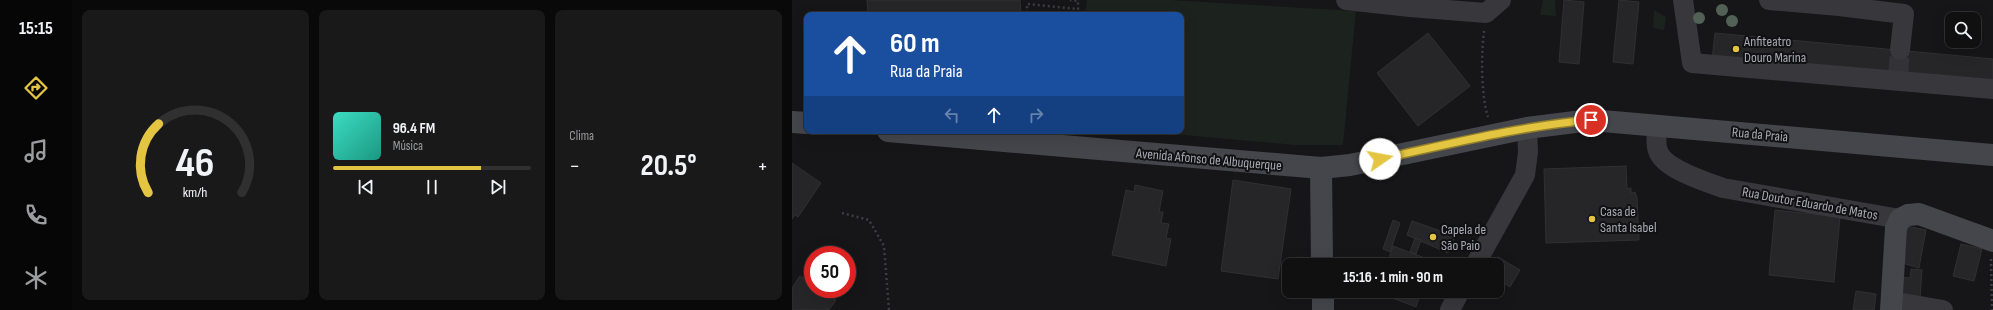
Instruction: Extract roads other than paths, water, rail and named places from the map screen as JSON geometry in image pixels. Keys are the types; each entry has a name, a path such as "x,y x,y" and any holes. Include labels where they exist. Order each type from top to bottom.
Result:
{"main road":[{"name":"Rua da Praia","path":"1527,128 1555,123 1591,120 1993,155"},
{"path":"792,122 804,123"},
{"name":"Avenida Afonso de Albuquerque","path":"923,134 1321,168 1350,165 1527,128"},
{"path":"1321,168 1322,258"},
{"name":"Rua Doutor Eduardo de Matos","path":"1900,219 1908,215 1920,214 1992,240"},
{"path":"1891,305 1896,228 1900,219"},
{"path":"1323,298 1323,310"}],"street":[{"path":"1346,0 1486,13 1501,0"},
{"path":"1683,0 1692,63 1898,79 1993,89"},
{"path":"1769,0 1839,6 1904,14 1900,50"},
{"name":"Rua Doutor Eduardo de Matos","path":"1657,126 1658,151 1669,164 1695,178 1723,188 1900,219"},
{"path":"1479,258 1525,174 1528,152 1527,128"},
{"path":"1450,310 1456,298"},
{"path":"1891,305 1943,310"}],"tunnel":[{"path":"1898,77 1900,50"}],"place":[{"name":"Anfiteatro Douro Marina","path":"1736,49"},
{"name":"Casa de Santa Isabel","path":"1592,219"},
{"name":"Capela de São Paio","path":"1433,237"}]}
